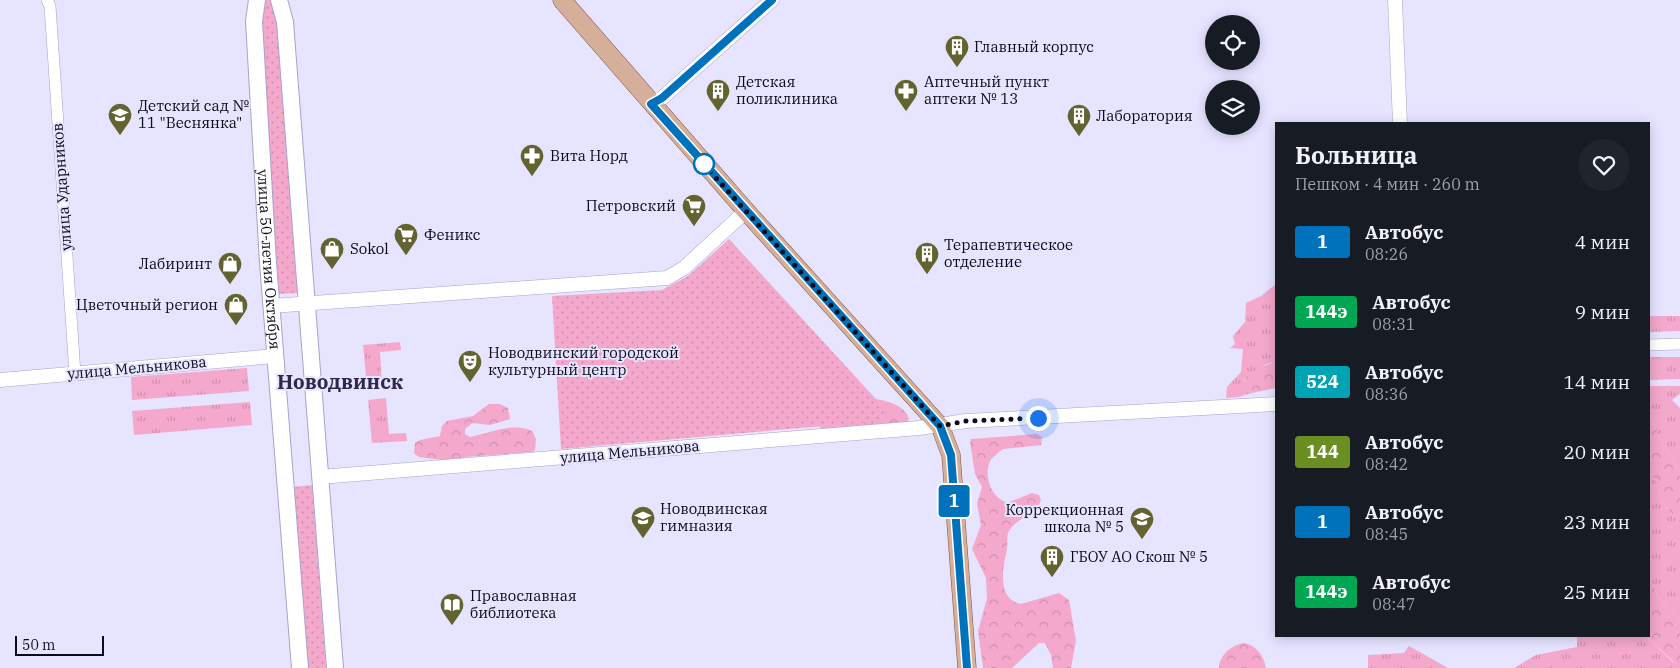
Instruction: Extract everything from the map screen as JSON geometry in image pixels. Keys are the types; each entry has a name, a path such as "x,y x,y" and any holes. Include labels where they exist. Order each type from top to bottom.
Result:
{"main road":[{"name":"улица 50-летия Октября","path":"257,0 254,21 271,306 300,668"},
{"path":"279,0 285,22 335,668"},
{"path":"562,0 651,104 940,426 951,455 967,668"}],"street":[{"name":"улица Ударников","path":"48,0 50,6 75,374"},
{"path":"651,104 662,98 772,0"},
{"path":"1395,0 1400,122"},
{"path":"271,306 667,278 684,268 746,211"},
{"path":"1650,344 1680,344"},
{"name":"улица Мельникова","path":"0,380 275,356"},
{"name":"улица Мельникова","path":"320,478 940,426 966,421 1275,404"}],"green space":[{"path":"263,0 272,0 281,42 298,293 279,294 261,42"},
{"path":"729,239 886,410 880,421 561,449 552,296 662,290 688,276"},
{"path":"1275,285 1275,362 1266,364 1243,380 1246,390 1252,393 1226,398 1227,387 1241,372 1243,349 1230,348 1235,344 1233,336 1245,322 1246,303 1261,296"},
{"path":"1650,316 1680,316 1680,331 1650,332"},
{"path":"400,342 401,350 380,352 382,386 367,387 363,345"},
{"path":"1650,357 1680,357 1680,379 1650,380"},
{"path":"1275,362 1275,388 1252,393 1246,390 1242,384 1247,376"},
{"path":"247,368 249,391 132,400 131,377"},
{"path":"1650,386 1680,386 1680,394 1672,400 1680,408 1680,472 1661,441 1650,415"},
{"path":"386,398 389,434 406,433 407,441 372,443 368,400"},
{"path":"876,399 900,407 909,419 906,423 824,431 819,426 819,421"},
{"path":"250,402 252,425 134,435 132,411"},
{"path":"489,404 500,404 508,408 510,419 490,425 472,423 465,429 465,434 470,437 509,428 532,431 536,439 533,452 465,457 458,462 419,457 414,453 415,443 420,440 440,436 442,426 447,421 473,416"},
{"path":"1650,415 1661,441 1680,472 1680,523 1662,502 1656,480 1650,473"},
{"path":"1037,434 1042,437 1041,445 1003,449 991,459 989,465 988,478 992,490 1001,500 1007,503 1032,493 1039,495 1041,500 1035,510 1017,522 1009,531 1003,582 1008,596 1013,601 1021,604 1059,593 1069,600 1076,641 1071,668 1053,668 1051,655 1045,643 1039,643 1012,668 983,668 978,631 987,599 986,578 972,549 981,525 977,504 982,487 975,474 970,442 971,439"},
{"path":"1650,473 1656,480 1662,502 1680,523 1680,622 1658,597 1650,577"},
{"path":"312,485 326,668 307,668 292,487"},
{"path":"1650,577 1658,597 1680,622 1680,668 1674,668 1674,662 1647,637 1650,637"},
{"path":"1577,637 1647,637 1674,663 1674,668 1514,668 1536,655 1577,647"},
{"path":"1244,643 1252,646 1259,652 1266,668 1219,668 1221,659 1227,651"},
{"path":"1409,646 1448,668 1368,668 1368,655 1404,653"}],"bus line":[{"name":"1","path":"772,0 662,98 651,104 940,426 951,455 967,668"}],"place":[{"name":"Главный корпус","path":"957,68"},
{"name":"Детская поликлиника","path":"718,112"},
{"name":"Аптечный пункт аптеки № 13","path":"906,112"},
{"name":"Детский сад № 11 \"Веснянка\"","path":"120,136"},
{"name":"Лаборатория","path":"1079,137"},
{"name":"Вита Норд","path":"532,177"},
{"name":"Петровский","path":"694,227"},
{"name":"Феникс","path":"406,256"},
{"name":"Sokol","path":"332,270"},
{"name":"Терапевтическое отделение","path":"927,275"},
{"name":"Лабиринт","path":"230,285"},
{"name":"Цветочный регион","path":"236,326"},
{"name":"Новодвинский городской культурный центр","path":"470,383"},
{"name":"Новодвинская гимназия","path":"643,539"},
{"name":"Коррекционная школа № 5","path":"1142,540"},
{"name":"ГБОУ АО Скош № 5","path":"1052,578"},
{"name":"Православная библиотека","path":"452,626"}],"district":[{"name":"Новодвинск","path":"340,382"}],"route":[{"path":"704,164 698,158 940,426 966,421 1038,418"}]}
